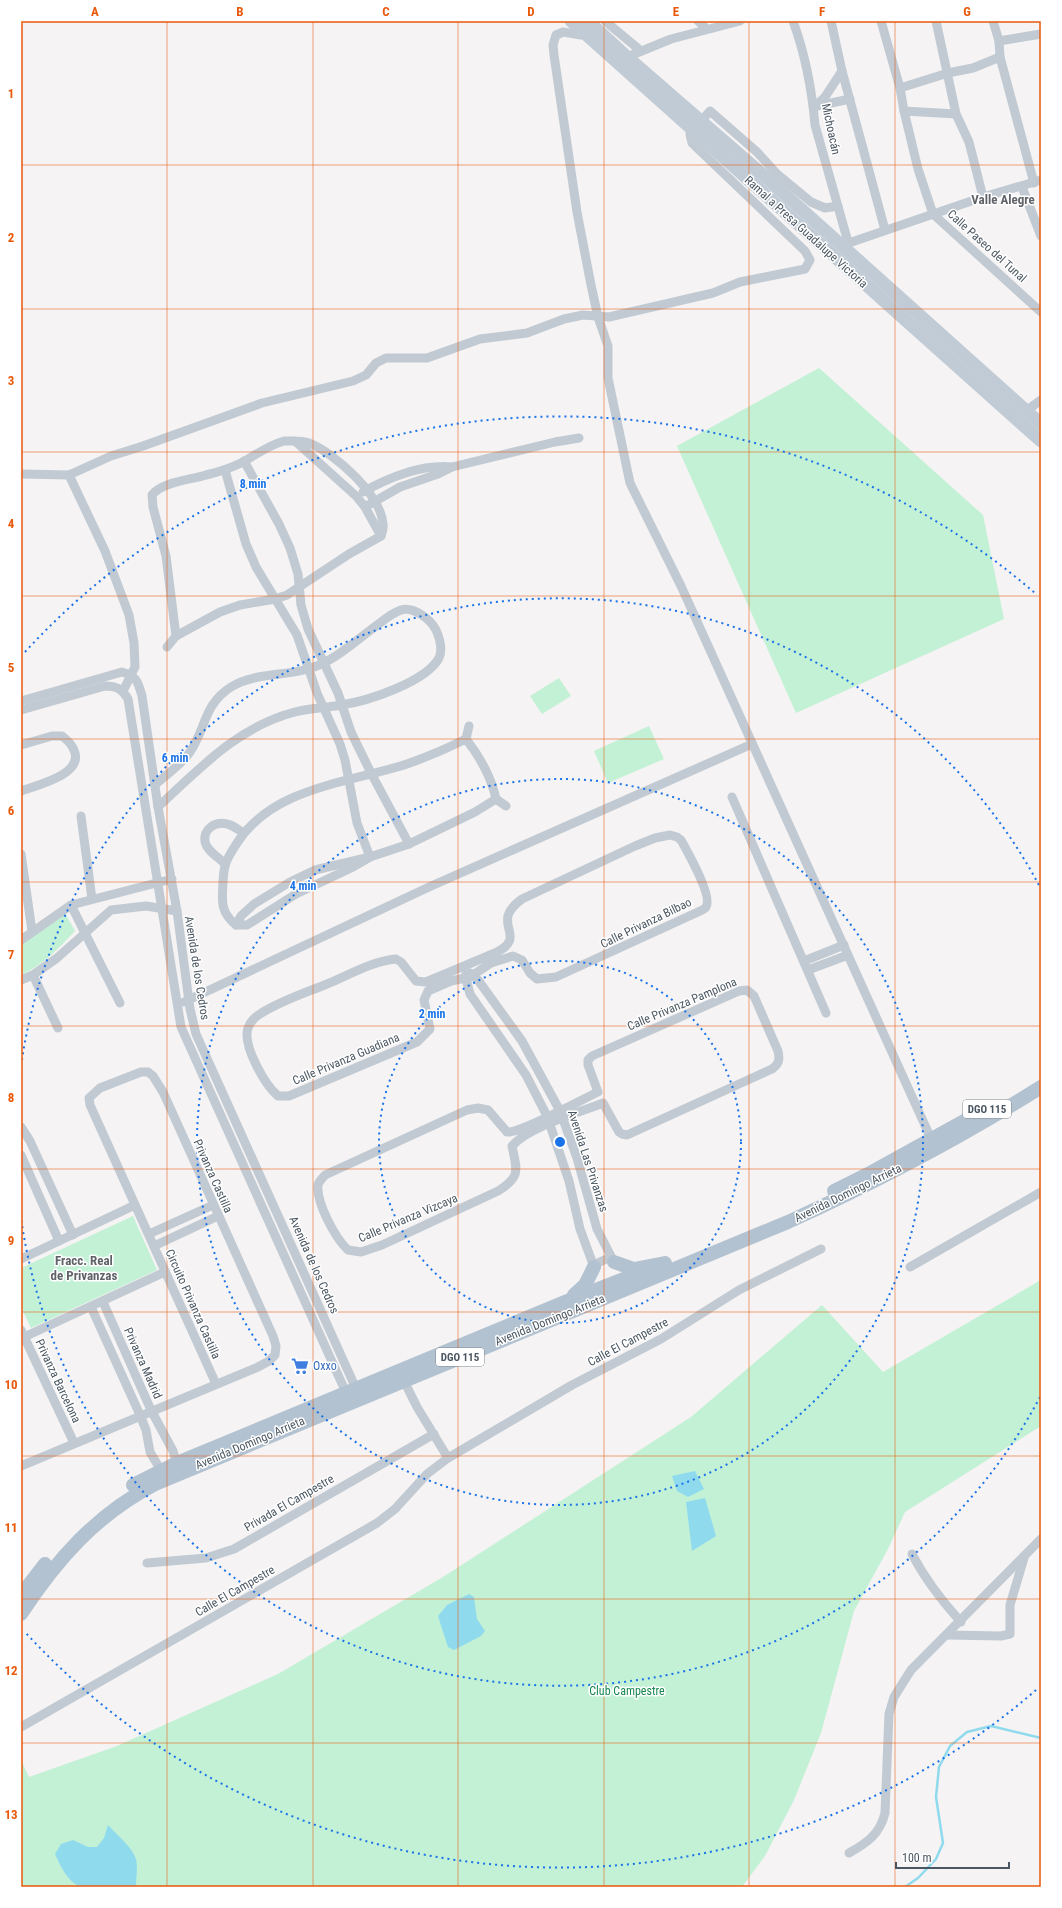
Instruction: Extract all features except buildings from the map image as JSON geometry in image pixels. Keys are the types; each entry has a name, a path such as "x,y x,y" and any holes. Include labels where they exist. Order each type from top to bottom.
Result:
{"main road":[{"name":"Ramal a Presa Guadalupe Victoria","path":"571,21 593,24 697,125 753,185 1041,441"},
{"name":"Ramal a Presa Guadalupe Victoria","path":"593,24 697,125 845,244 1036,405 1041,424"},
{"name":"Avenida Domingo Arrieta","path":"999,1108 1041,1076"},
{"name":"Avenida Domingo Arrieta","path":"21,1595 63,1543 94,1514 133,1485 178,1468 787,1217 872,1172 934,1145 999,1108 1041,1087"},
{"name":"Avenida Domingo Arrieta","path":"402,1375 564,1302 617,1287 665,1263 787,1217"},
{"path":"613,1260 634,1269 665,1263"},
{"path":"613,1260 617,1287"},
{"path":"564,1302 586,1285 593,1266 617,1287"},
{"name":"Avenida Domingo Arrieta","path":"21,1614 56,1564 97,1522 163,1474"}],"street":[{"path":"698,21 707,29"},
{"path":"627,57 671,39 740,21"},
{"name":"Michoacán","path":"793,21 799,37 814,107 816,125 838,206 845,244"},
{"path":"831,21 842,70 885,230"},
{"path":"881,21 900,88 918,169 934,214"},
{"path":"936,21 956,114 969,142 983,197"},
{"path":"845,244 983,197 1022,187 1038,181 1000,57 999,41 993,21"},
{"path":"641,51 593,24 581,35 560,32 556,35 553,45 578,212 598,317 608,346 608,378 630,484 649,525 674,570 934,1145"},
{"path":"999,41 1041,34"},
{"path":"900,88 948,73 973,68 1000,57"},
{"path":"814,107 826,97 842,70"},
{"path":"814,107 850,99"},
{"path":"904,111 956,114"},
{"path":"21,474 68,474 112,456 144,446 262,403 353,381 366,375 380,360 393,357 427,358 480,339 527,333 564,319 583,316 609,317 713,293 740,282 805,269 809,264 810,257 805,250 692,143 690,134 710,112 757,152 777,174 811,202 825,208 838,206"},
{"path":"1022,187 1041,236"},
{"name":"Calle Paseo del Tunal","path":"934,214 1041,312"},
{"path":"365,507 374,500 400,486 438,474 452,467 555,442 579,438"},
{"path":"167,647 176,636 220,612 240,605 275,599 299,588 349,554 381,536 384,526 374,500 367,489 336,459 308,443 295,441 284,441 272,444 244,461 225,470 158,488 152,495 153,506 166,556 176,636"},
{"path":"295,441 356,496 365,507 381,536"},
{"path":"244,461 279,524 290,548 299,588 301,605 308,629 342,705 351,732 371,774 408,844"},
{"path":"356,496 367,489 411,471 437,466 452,467"},
{"path":"225,470 246,544 256,567 297,635 308,669 340,744 345,760 357,823 370,857"},
{"path":"21,710 105,686 115,686 123,691 135,667 135,652 130,622 124,601 105,551 68,474"},
{"path":"156,784 188,755 197,739 212,702 232,686 248,680 308,669 324,662 348,648 389,616 403,609 414,611 428,620 440,641 440,654 429,670 409,682 388,692 342,705 295,712 268,720 242,735 201,767 158,807"},
{"path":"21,701 109,674 122,672 132,674"},
{"name":"Avenida de los Cedros","path":"132,674 138,682 142,696 156,784 158,807 172,879 189,1000 196,1034 353,1395"},
{"name":"Avenida de los Cedros","path":"123,691 128,699 133,719 177,1005 186,1039 353,1395"},
{"path":"469,726 466,739 477,754 487,773 496,799 506,806"},
{"path":"21,745 52,736 62,736 73,746 76,755 75,764 66,773 21,791"},
{"path":"370,857 351,868 296,894 247,925 236,925 224,913 222,902 224,862 244,833 272,809 294,796 406,764 441,752 466,739"},
{"path":"177,1005 429,887 752,744"},
{"path":"188,755 201,767"},
{"path":"732,797 826,1013"},
{"path":"236,925 241,916 254,904 290,882 315,870 370,857 408,844 475,812 496,799"},
{"path":"81,816 92,899"},
{"path":"224,862 211,852 205,843 206,833 211,826 218,823 228,824 244,833"},
{"name":"Calle Privanza Bilbao","path":"469,975 491,963 513,956 522,960 530,973 537,979 545,979 566,974 698,912 706,907 707,900 705,889 681,840 677,836 670,835 655,838 522,899 509,910 507,916 511,938 508,945 478,960"},
{"path":"21,854 32,931"},
{"path":"21,940 71,905 120,893 157,881 172,879"},
{"path":"120,893 122,908"},
{"path":"71,905 120,1003"},
{"path":"21,980 33,975 57,958 111,910 146,906 176,911"},
{"path":"804,961 844,945"},
{"path":"808,970 848,955"},
{"name":"Calle Privanza Guadiana","path":"469,975 446,982 428,991 424,1000 430,1028 417,1042 289,1096 278,1096 270,1090 259,1069 247,1038 248,1028 260,1014 276,1005 358,970 396,959 401,962 412,977 420,982 426,982 478,960"},
{"path":"445,974 458,971 469,975 478,960"},
{"path":"33,975 58,1028"},
{"name":"Avenida Las Privanzas","path":"469,975 522,1041 562,1115 581,1171 597,1230 613,1260"},
{"name":"Avenida Las Privanzas","path":"469,975 470,994 478,1008 526,1075 548,1120 569,1181 580,1229 593,1266"},
{"name":"Calle Privanza Pamplona","path":"548,1120 603,1104 619,1132 627,1135 772,1070 778,1064 780,1058 754,996 747,990 739,991 592,1056 588,1060 588,1065 598,1092 562,1115"},
{"name":"Privanza Castilla","path":"21,1466 150,1410 269,1361 275,1354 276,1346 163,1092 153,1076 148,1072 142,1072 100,1088 89,1098 93,1114 149,1234"},
{"name":"Calle Privanza Vizcaya","path":"478,1108 488,1110 502,1128 511,1133 548,1120 522,1136 512,1146 515,1177 507,1186 382,1245 361,1252 348,1250 342,1244 321,1204 318,1183 325,1175 467,1110 478,1108"},
{"path":"21,1126 30,1141 73,1235"},
{"path":"21,1155 59,1241"},
{"path":"910,1266 1041,1192"},
{"path":"21,1259 135,1205"},
{"path":"149,1234 212,1205"},
{"path":"154,1246 218,1216"},
{"name":"Circuito Privanza Castilla","path":"149,1234 216,1384"},
{"name":"Calle El Campestre","path":"21,1727 377,1523 395,1509 427,1474 448,1458 572,1385 661,1339 739,1290 821,1249"},
{"path":"593,1266 613,1260"},
{"path":"23,1333 103,1302 165,1272"},
{"name":"Privanza Madrid","path":"103,1302 150,1410 173,1451 178,1468"},
{"name":"Privanza Madrid","path":"91,1307 140,1415 148,1439 150,1452 163,1474"},
{"name":"Privanza Barcelona","path":"23,1333 74,1443"},
{"path":"402,1375 417,1407 448,1458"},
{"path":"148,1439 162,1433"},
{"name":"Privada El Campestre","path":"146,1563 206,1558 234,1549 434,1434"},
{"path":"849,1853 866,1843 877,1832 882,1823 884,1813 889,1714 894,1697 911,1670 1041,1540"},
{"path":"912,1554 923,1575 940,1600 960,1622"},
{"path":"947,1635 1002,1636 1010,1634 1010,1605 1024,1558"}],"green space":[{"path":"819,368 983,515 1004,619 796,713 677,446"},
{"path":"559,678 571,696 542,714 530,696"},
{"path":"649,726 664,759 608,783 594,751"},
{"path":"65,913 75,931 44,961 21,975 21,945"},
{"path":"133,1216 157,1270 31,1328 21,1307 21,1268"},
{"name":"Club Campestre","path":"1041,1280 1041,1426 905,1512 888,1549 854,1611 821,1733 794,1800 765,1856 742,1887 21,1887 21,1760 29,1777 117,1746 278,1674 443,1577 691,1417 822,1305 883,1372"}],"water":[{"path":"695,1471 704,1489 688,1497 677,1491 672,1476"},
{"path":"705,1498 716,1536 692,1551 686,1502"},
{"path":"469,1594 474,1597 477,1619 485,1631 481,1636 454,1650 448,1647 438,1616 447,1605"},
{"path":"108,1825 128,1846 136,1859 136,1887 97,1888 79,1886 67,1877 55,1854 61,1844 73,1840 88,1847 97,1847 104,1838"}],"waterway":[{"path":"905,1887 918,1878 936,1859 943,1843 936,1797 939,1767 950,1746 967,1732 991,1726 1041,1738"}],"place":[{"name":"Oxxo","path":"300,1366"}],"district":[{"name":"Valle Alegre","path":"1003,199"},
{"name":"Fracc. Real de Privanzas","path":"84,1268"}]}
